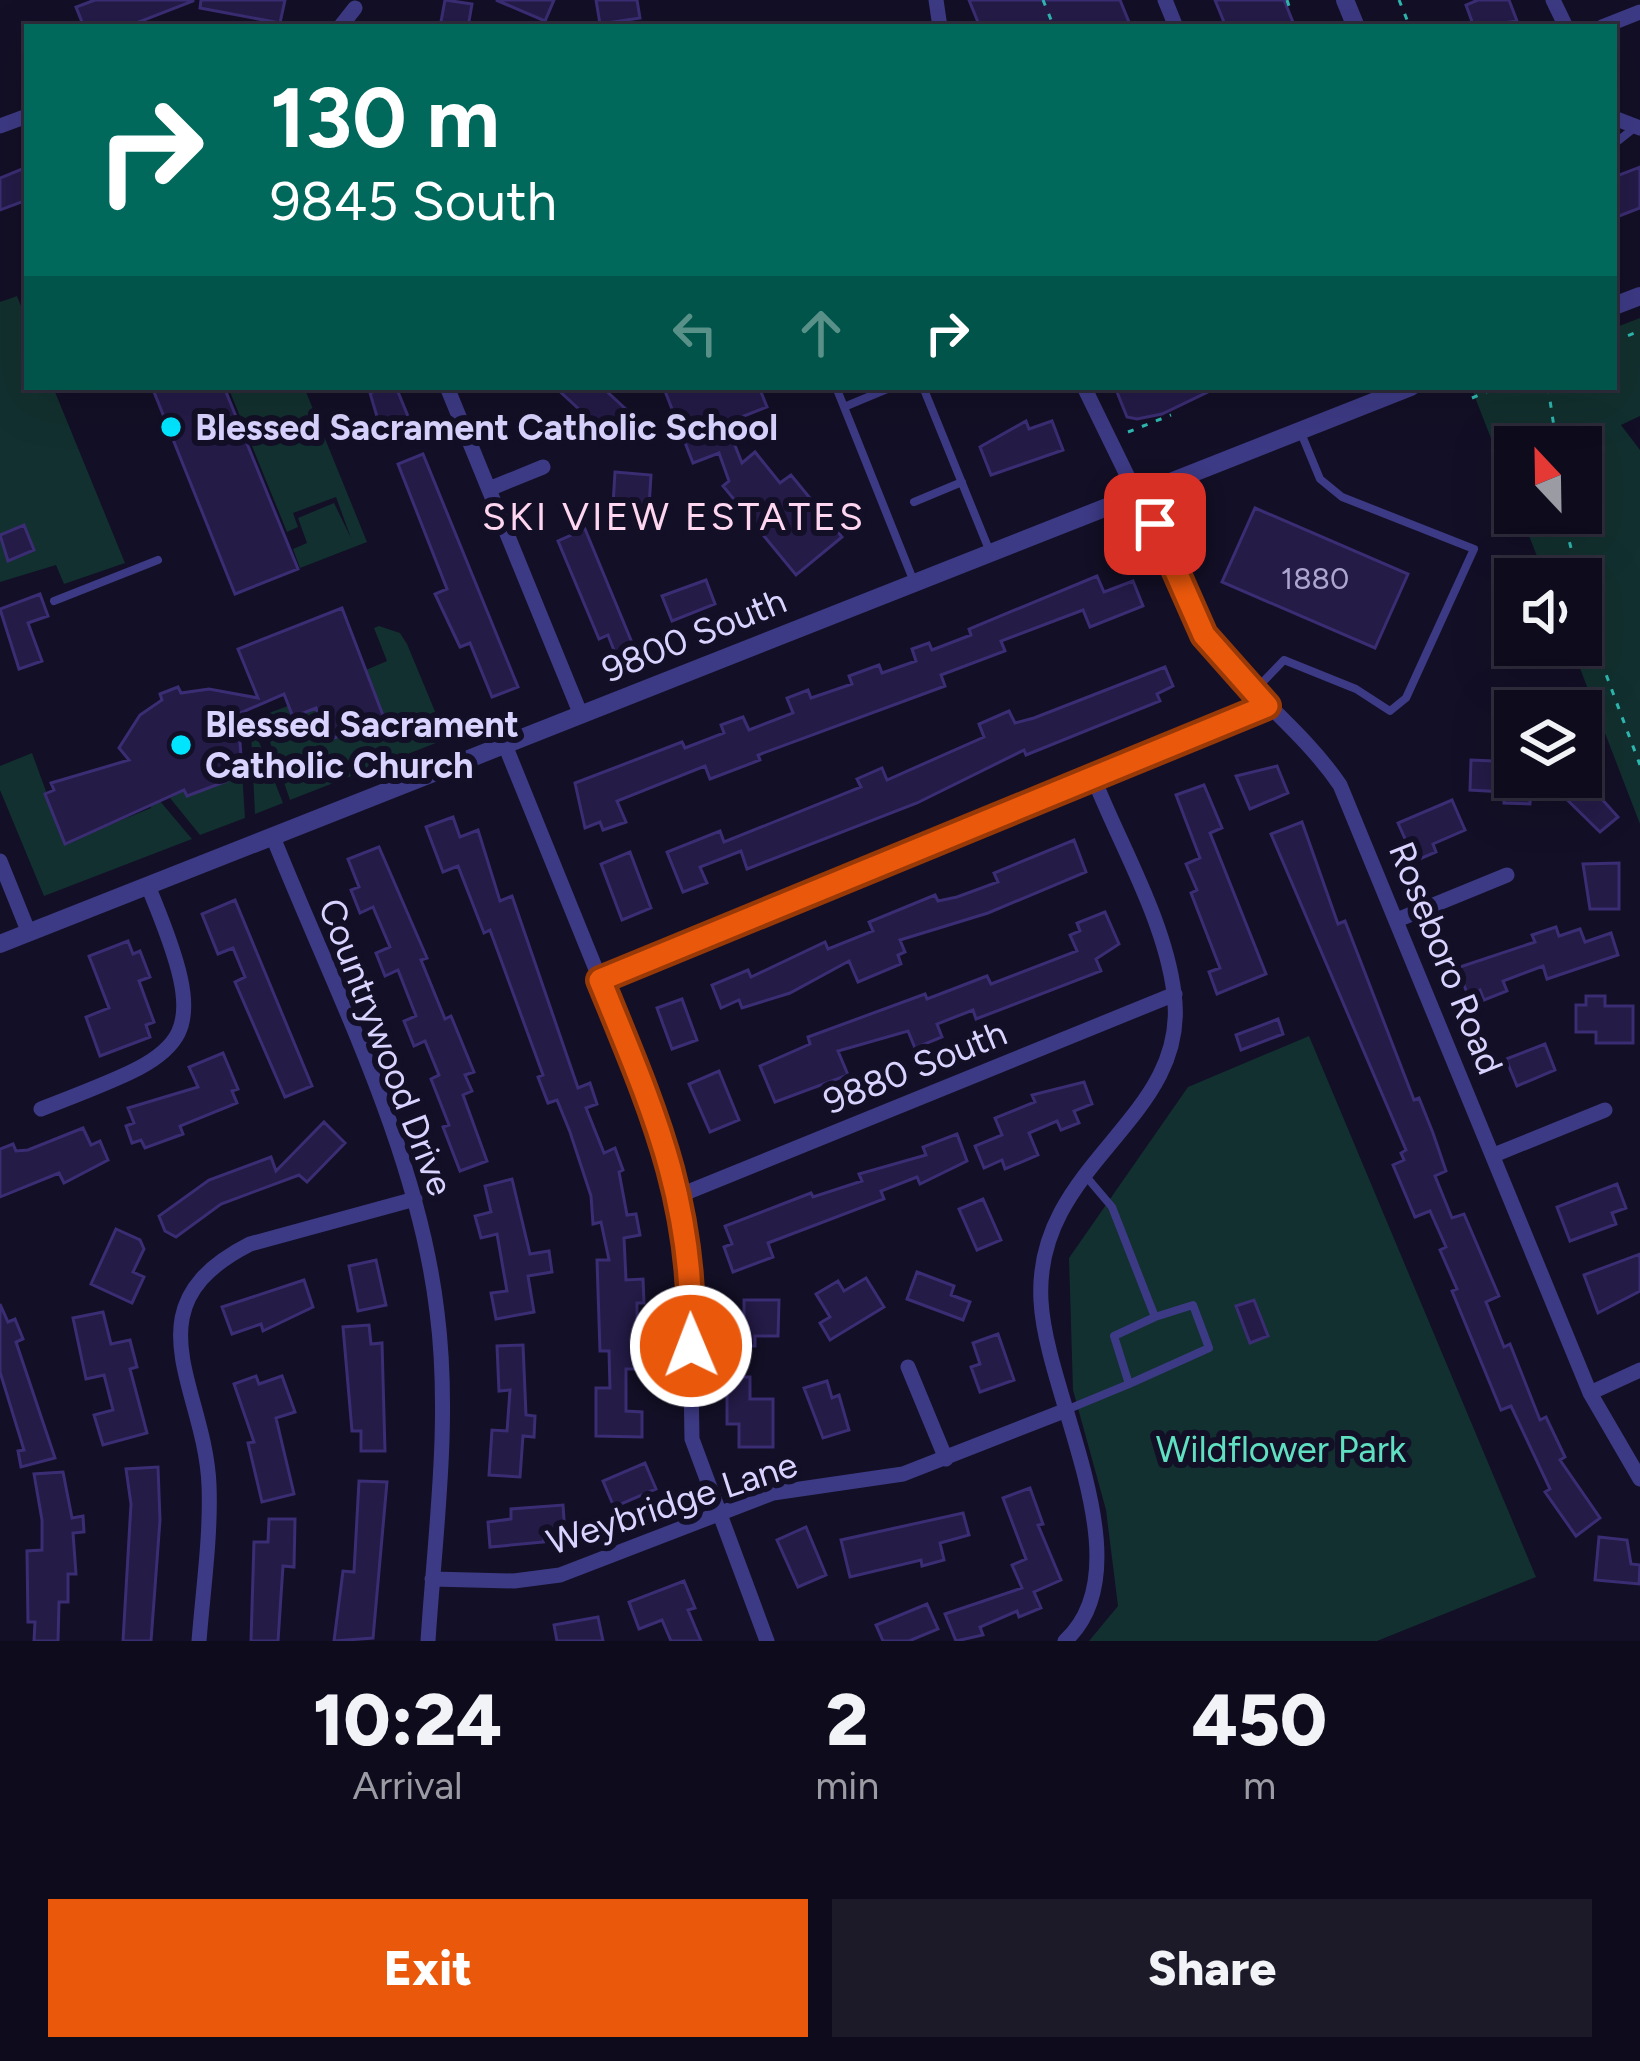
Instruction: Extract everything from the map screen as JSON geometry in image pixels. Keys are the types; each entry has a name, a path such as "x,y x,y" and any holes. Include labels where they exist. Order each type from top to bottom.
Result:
{"street":[{"path":"342,24 355,8"},
{"path":"1610,24 1640,12"},
{"path":"448,390 580,715"},
{"name":"Roseboro Road","path":"1085,390 1204,635 1253,692 1295,728 1340,785 1590,1393 1640,1479"},
{"name":"9800 South","path":"0,944 1404,390"},
{"path":"489,489 543,467"},
{"path":"600,980 1267,706"},
{"path":"506,745 668,1147 691,1296 692,1439 716,1514 767,1641"},
{"path":"1065,1641 1096,1595 1100,1558 1040,1298 1052,1231 1082,1173 1154,1091 1170,1058 1174,994 1165,954 1094,779"},
{"name":"Countrywood Drive","path":"273,837 415,1199 437,1312 442,1367 428,1641"},
{"path":"0,861 29,933"},
{"path":"1397,920 1507,875"},
{"path":"41,1109 148,1067 167,1054 178,1036 183,980 148,886"},
{"name":"9880 South","path":"678,1196 1174,994"},
{"path":"1494,1155 1605,1110"},
{"path":"199,1641 209,1484 178,1353 189,1297 225,1257 250,1244 415,1199"},
{"path":"908,1367 946,1459"},
{"path":"1590,1393 1640,1370"},
{"name":"Weybridge Lane","path":"432,1579 514,1581 560,1575 773,1493 903,1474 1064,1412"}],"lane":[{"path":"837,390 914,584"},
{"path":"844,406 884,390"},
{"path":"924,390 990,554"},
{"path":"1253,692 1284,660 1356,689 1390,711 1406,698 1474,549 1342,496 1320,479 1300,431"},
{"path":"914,502 962,482"},
{"path":"54,601 158,560"},
{"path":"1082,1173 1112,1207 1155,1318"},
{"path":"1064,1412 1130,1384 1209,1348 1192,1305 1114,1336 1130,1384"}],"path":[{"path":"1287,0 1291,9"},
{"path":"1472,398 1491,390"},
{"path":"1548,390 1554,426"},
{"path":"1126,432 1172,415"},
{"path":"1602,664 1640,765"}],"green space":[{"path":"17,296 24,314 24,390 54,390 125,563 64,584 56,565 0,582 0,302"},
{"path":"1640,318 1640,416 1621,425 1640,450 1640,824 1602,725 1602,690 1588,690 1579,666 1602,666 1602,558 1538,558 1528,534 1602,534 1602,426 1494,426 1494,446 1472,390 1617,390 1617,327"},
{"path":"229,390 305,390 367,542 300,568 293,549 307,543 298,518 334,503 351,538 336,497 293,513 298,527 287,532"},
{"path":"374,628 400,633 407,644 444,733 441,741 290,800 261,716 288,706 293,717 316,708 384,718 366,670 387,661"},
{"path":"251,734 256,734 283,803 255,814"},
{"path":"32,753 65,843 151,808 148,797 154,794 192,839 44,896 0,790 0,766"},
{"path":"242,771 245,818 200,835 170,798 226,781 226,772"},
{"name":"Wildflower Park","path":"1309,1036 1536,1577 1377,1641 1089,1641 1118,1606 1106,1510 1073,1390 1069,1258 1188,1087"}],"building":[{"path":"95,0 193,0 134,24 83,24 76,7"},
{"path":"201,0 285,0 280,23 200,8"},
{"path":"445,0 472,4 469,24 441,24"},
{"path":"496,0 554,0 545,21"},
{"path":"596,0 637,0 640,18 600,24"},
{"path":"969,0 1120,0 1130,24 979,24"},
{"path":"1215,0 1284,0 1294,24 1225,24"},
{"path":"1509,0 1517,21 1473,24 1466,5"},
{"path":"1640,167 1640,208 1617,217 1617,176"},
{"path":"24,168 24,201 0,210 0,178"},
{"path":"153,390 226,392 298,569 235,594"},
{"path":"397,390 412,426 383,437 370,393"},
{"path":"558,390 605,390 630,413 608,436"},
{"path":"760,390 767,407 726,423 742,463 755,452 780,483 791,475 842,537 796,575 723,486 729,481 719,453 693,463 665,391"},
{"path":"1116,390 1212,390 1162,414 1127,417"},
{"path":"1026,421 1029,429 1052,421 1063,450 991,475 980,447"},
{"path":"423,454 518,687 492,697 470,643 460,647 435,594 447,589 398,464"},
{"path":"615,472 651,475 649,507 613,505"},
{"path":"1255,508 1408,574 1375,648 1222,582"},
{"path":"24,525 34,550 8,561 0,535"},
{"path":"585,529 633,645 615,653 608,635 599,639 558,541"},
{"path":"1097,576 1104,592 1133,581 1143,606 1090,627 1083,610 1001,641 1005,651 941,675 945,686 758,755 760,760 710,779 705,766 617,801 626,822 603,830 600,822 585,828 575,783 682,742 685,748 724,733 721,725 743,717 749,730 793,713 787,698 808,690 811,698 852,684 849,676 879,665 882,673 916,661 912,649 929,643 932,650 971,635 969,629"},
{"path":"706,580 715,604 672,621 662,596"},
{"path":"40,594 48,616 28,623 42,661 19,669 0,609"},
{"path":"342,608 384,718 329,740 316,708 293,717 284,694 238,714 242,771 226,772 227,781 187,796 184,790 65,844 45,794 54,790 51,783 129,760 119,748 140,715 162,700 160,694 178,687 181,693 209,689 258,698 238,649"},
{"path":"1165,667 1173,686 1157,694 1160,701 1026,755 1024,750 917,803 747,869 741,851 700,867 707,883 683,892 667,852 720,831 724,842 861,787 857,779 882,768 887,780 984,737 979,724 1009,711 1015,723 1034,718"},
{"path":"1471,760 1494,761 1494,791 1470,790"},
{"path":"1277,766 1288,793 1250,809 1236,776"},
{"path":"1204,785 1222,828 1210,833 1266,974 1217,994 1209,972 1220,968 1191,893 1197,890 1186,864 1200,858 1176,795"},
{"path":"1504,798 1530,798 1530,804 1504,803"},
{"path":"1565,798 1601,798 1618,817 1600,832"},
{"path":"1452,800 1465,830 1433,844 1436,852 1415,861 1398,823"},
{"path":"453,817 460,837 478,830 500,901 512,896 578,1088 590,1083 597,1104 586,1108 604,1153 615,1148 623,1170 619,1172 627,1215 636,1214 640,1235 624,1238 626,1280 643,1279 644,1303 637,1303 637,1349 646,1349 647,1369 626,1369 626,1411 642,1412 642,1437 596,1436 596,1388 610,1388 609,1351 600,1351 597,1260 609,1260 601,1222 593,1224 591,1196 570,1132 557,1100 548,1103 538,1077 543,1075 490,930 484,933 458,866 443,872 426,827"},
{"path":"1302,822 1338,924 1345,921 1414,1100 1419,1098 1433,1133 1446,1171 1435,1176 1452,1218 1464,1214 1499,1296 1486,1302 1504,1347 1510,1344 1540,1420 1546,1417 1565,1457 1560,1460 1600,1518 1576,1536 1545,1492 1550,1489 1511,1406 1501,1410 1452,1291 1457,1289 1440,1250 1446,1247 1430,1211 1415,1217 1393,1165 1404,1160 1401,1153 1406,1150 1271,834"},
{"path":"1074,840 1086,872 988,913 900,940 905,952 898,955 901,964 858,982 849,961 790,993 742,1008 739,1000 721,1008 712,985 748,970 751,977 825,942 828,949 873,931 869,922 935,895 938,901 998,882 994,873"},
{"path":"379,847 427,958 421,960 445,1019 451,1016 474,1072 465,1075 472,1091 463,1095 487,1161 460,1171 431,1079 439,1075 425,1041 414,1046 404,1021 416,1016 398,970 385,976 376,953 390,947 373,907 360,913 351,890 359,887 348,859"},
{"path":"630,852 651,908 622,920 601,864"},
{"path":"1619,863 1619,909 1590,909 1583,864"},
{"path":"235,900 312,1086 285,1097 235,982 245,977 233,948 218,954 202,914"},
{"path":"1105,912 1119,944 1096,959 1101,971 976,1019 973,1010 937,1024 942,1037 915,1048 908,1031 838,1051 848,1075 775,1102 760,1066 810,1044 808,1037 925,994 927,999 987,976 991,984 1077,951 1070,935 1080,931 1077,923"},
{"path":"1556,927 1559,936 1580,929 1585,942 1611,933 1618,955 1547,979 1543,966 1503,981 1507,991 1484,1000 1480,990 1468,995 1457,968 1535,942 1532,935"},
{"path":"128,941 133,954 140,951 150,977 139,981 154,1022 146,1025 150,1037 100,1056 86,1017 109,1008 89,956"},
{"path":"1586,996 1605,996 1605,1006 1633,1006 1633,1043 1596,1043 1596,1032 1576,1032 1576,1005 1586,1005"},
{"path":"682,999 697,1040 672,1049 657,1008"},
{"path":"1278,1019 1283,1034 1241,1050 1236,1035"},
{"path":"1545,1044 1555,1070 1517,1086 1506,1059"},
{"path":"223,1053 238,1089 232,1091 237,1103 180,1126 183,1134 145,1148 141,1140 132,1143 126,1126 134,1123 128,1108 198,1087 189,1067"},
{"path":"719,1071 739,1120 710,1132 689,1084"},
{"path":"1084,1082 1092,1104 1074,1111 1079,1123 1061,1130 1057,1121 1029,1133 1038,1155 1005,1169 1002,1160 984,1168 975,1146 1002,1135 995,1118 1035,1102 1032,1095"},
{"path":"324,1122 345,1143 307,1182 299,1175 221,1204 176,1237 165,1231 159,1216 209,1180 271,1157 276,1171"},
{"path":"83,1128 91,1145 100,1141 108,1160 64,1183 59,1173 0,1197 0,1149 13,1144 16,1151 28,1150"},
{"path":"957,1134 967,1161 920,1184 917,1177 881,1191 884,1199 768,1243 773,1257 733,1272 724,1247 732,1244 725,1226 811,1193 813,1197 862,1181 859,1174 926,1155 923,1147"},
{"path":"512,1179 530,1254 549,1251 552,1272 528,1276 534,1312 496,1319 491,1293 507,1291 497,1234 481,1238 475,1216 491,1212 485,1186"},
{"path":"1617,1184 1626,1208 1612,1213 1616,1224 1570,1241 1557,1207"},
{"path":"983,1199 1001,1240 977,1250 959,1209"},
{"path":"116,1229 140,1240 144,1249 133,1272 144,1277 132,1303 91,1284"},
{"path":"1640,1254 1640,1291 1598,1313 1584,1275"},
{"path":"376,1260 386,1305 358,1311 349,1266"},
{"path":"917,1272 954,1286 951,1295 970,1302 963,1320 907,1299"},
{"path":"866,1278 884,1307 830,1340 820,1323 830,1317 816,1294 838,1281 844,1291"},
{"path":"304,1280 313,1307 263,1331 261,1324 232,1334 222,1307"},
{"path":"744,1300 779,1300 778,1336 755,1336 755,1346 734,1346 734,1323 744,1323"},
{"path":"1254,1300 1268,1336 1250,1343 1236,1306"},
{"path":"0,1304 8,1322 15,1319 23,1339 16,1342 55,1458 21,1467 18,1451 24,1450 0,1372"},
{"path":"103,1312 111,1344 130,1340 137,1367 130,1369 147,1433 103,1445 94,1415 113,1410 104,1375 86,1379 73,1318"},
{"path":"369,1325 371,1344 382,1343 385,1451 361,1451 361,1431 352,1431 343,1327"},
{"path":"998,1334 1014,1380 980,1392 971,1367 980,1364 973,1343"},
{"path":"523,1345 526,1415 535,1416 534,1437 523,1436 520,1477 489,1475 492,1430 507,1431 510,1390 499,1391 497,1346"},
{"path":"256,1376 259,1384 282,1376 295,1412 276,1418 294,1494 262,1502 248,1443 254,1442 234,1384"},
{"path":"727,1377 750,1377 750,1399 773,1399 773,1447 739,1447 739,1424 727,1424"},
{"path":"827,1381 832,1398 839,1395 849,1430 823,1438 804,1388"},
{"path":"645,1463 656,1489 614,1507 603,1481"},
{"path":"158,1467 160,1520 151,1641 123,1641 131,1504 126,1469"},
{"path":"63,1472 72,1518 83,1516 84,1532 73,1533 76,1574 68,1574 68,1602 59,1602 58,1641 34,1641 35,1622 28,1622 27,1551 42,1550 42,1520 34,1474"},
{"path":"359,1481 387,1482 373,1638 334,1641 343,1571 354,1572"},
{"path":"1030,1488 1043,1524 1038,1525 1061,1580 1034,1592 1041,1608 1019,1617 1017,1611 980,1627 983,1635 956,1641 945,1614 1022,1588 1012,1565 1026,1559 1003,1498"},
{"path":"563,1505 565,1534 543,1536 544,1542 490,1547 488,1522 511,1519 511,1509"},
{"path":"963,1513 969,1535 940,1543 944,1560 922,1566 921,1560 850,1577 841,1540"},
{"path":"269,1519 295,1519 294,1567 283,1566 278,1641 251,1641 254,1542 268,1542"},
{"path":"806,1527 826,1575 798,1587 777,1540"},
{"path":"1599,1537 1627,1540 1631,1564 1640,1565 1639,1584 1595,1580"},
{"path":"684,1581 695,1608 688,1610 701,1641 671,1641 662,1620 639,1629 629,1602"},
{"path":"927,1604 938,1629 909,1641 883,1641 876,1625"},
{"path":"598,1617 603,1641 557,1641 554,1625"}],"place":[{"name":"Blessed Sacrament Catholic School","path":"171,427"},
{"name":"Blessed Sacrament Catholic Church","path":"181,745"}],"district":[{"name":"SKI VIEW ESTATES","path":"674,516"}],"route":[{"path":"691,1346 689,1263 675,1170 600,980 1267,706 1204,635 1155,524"}]}
